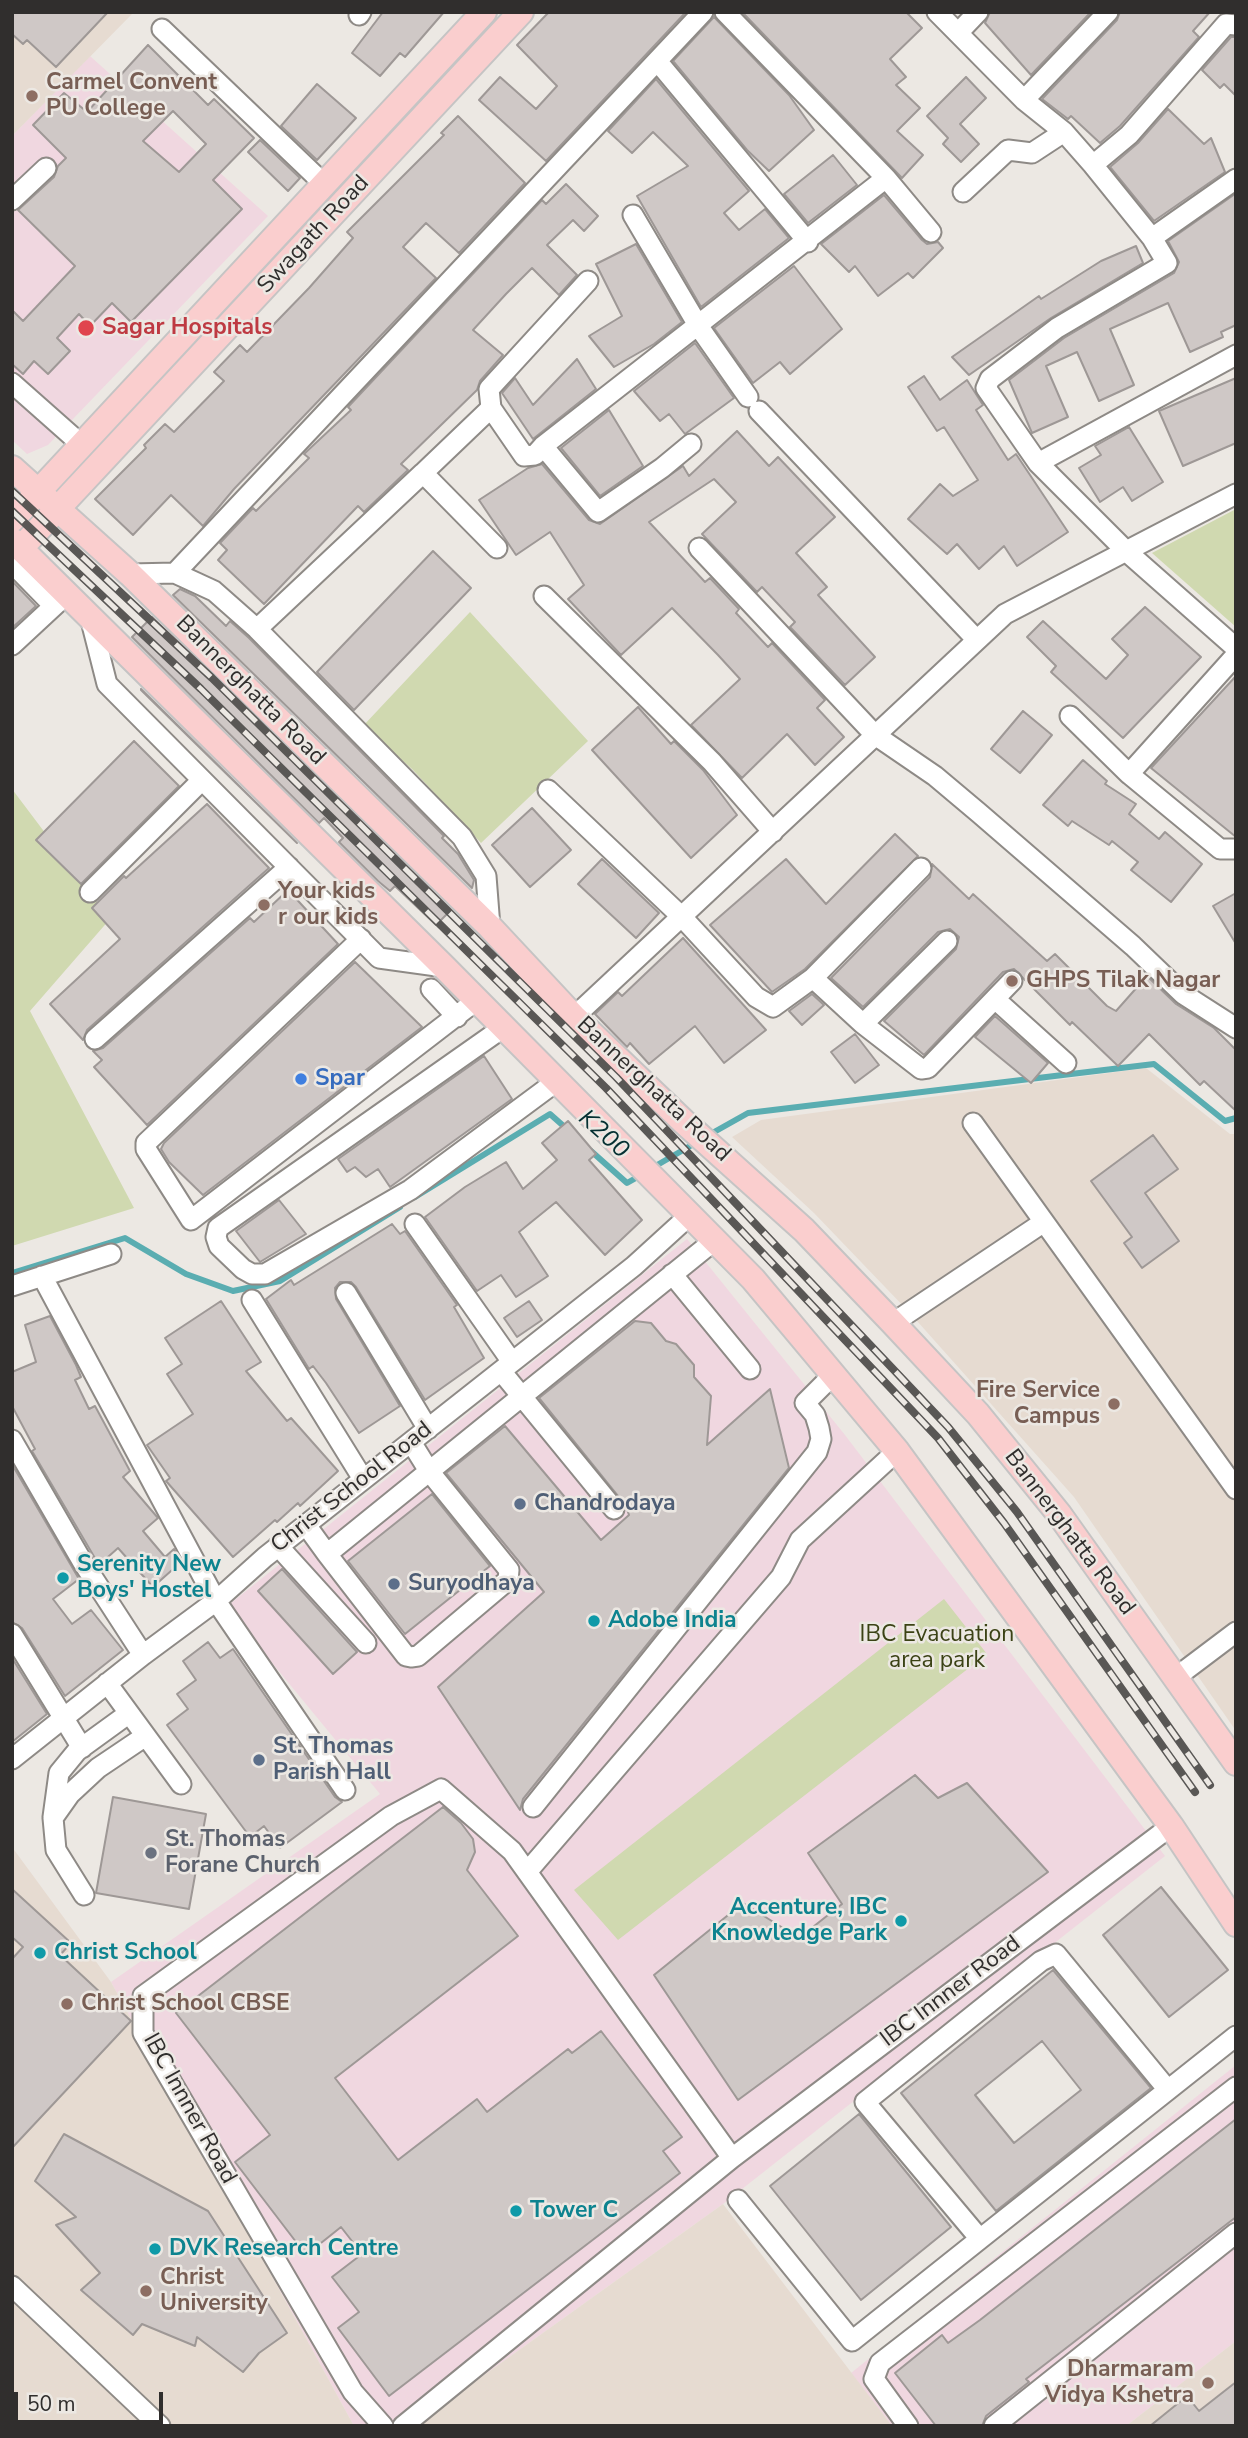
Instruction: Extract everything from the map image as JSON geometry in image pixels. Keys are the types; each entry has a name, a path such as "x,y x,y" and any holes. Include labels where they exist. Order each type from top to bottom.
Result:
{"main road":[{"name":"Swagath Road","path":"12,520 484,12"},
{"name":"Swagath Road","path":"14,552 58,511 521,12"},
{"path":"143,380 163,398"},
{"name":"Bannerghatta Road","path":"12,468 130,574 490,928 574,1017 684,1122 804,1230 893,1323 978,1414 1059,1514 1236,1763"},
{"path":"14,552 61,600 90,617 390,913 753,1279 897,1451 1171,1826 1236,1924"}],"street":[{"path":"175,573 703,12"},
{"path":"726,12 886,178 931,232"},
{"path":"937,12 1024,100 1065,132 1152,239 1167,263 1057,328 1024,351 987,384 986,388 1038,463 1126,551 1236,649"},
{"path":"958,33 978,12"},
{"path":"1024,100 1108,12"},
{"path":"1093,165 1129,135 1226,24 1229,22 1236,25"},
{"path":"162,29 324,184"},
{"path":"658,62 808,242"},
{"path":"963,192 1008,150 1032,153 1065,132"},
{"path":"12,200 46,168"},
{"path":"588,281 488,389 491,408 524,456 535,455 543,446 808,242 886,178"},
{"path":"1152,239 1236,179"},
{"path":"633,215 699,327 754,404 976,639"},
{"path":"1038,463 1236,355"},
{"path":"12,383 82,445"},
{"path":"257,629 491,408"},
{"path":"543,446 598,512 663,468 691,444"},
{"path":"423,472 497,548"},
{"path":"574,1017 1004,614 1236,494"},
{"path":"699,548 875,735 935,776 1133,946 1183,994 1236,1028"},
{"path":"130,574 175,573 214,591 257,629 461,837 486,876 490,928"},
{"path":"544,596 712,762 773,832"},
{"path":"12,645 61,600"},
{"path":"90,617 107,684 379,958 444,967"},
{"path":"1129,774 1236,654"},
{"path":"1070,716 1129,774 1220,849 1236,849"},
{"path":"90,892 202,780"},
{"path":"548,790 682,917 765,1004 773,1007 813,978 921,868"},
{"path":"95,1039 289,867"},
{"path":"361,939 146,1143 146,1149 191,1220 477,1000"},
{"path":"863,1024 947,941"},
{"path":"813,978 863,1024 915,1065 928,1068 1012,981"},
{"path":"431,989 457,1017"},
{"path":"995,999 1066,1063"},
{"path":"504,1027 218,1228 216,1237 219,1246 243,1269 253,1274 265,1274 410,1190 558,1081"},
{"path":"973,1124 1236,1489"},
{"name":"Christ School Road","path":"12,1759 216,1601 278,1546 634,1266 690,1215"},
{"path":"893,1323 1044,1222"},
{"path":"415,1224 506,1367 521,1396 614,1509"},
{"path":"327,1553 715,1240"},
{"path":"12,1286 111,1254"},
{"path":"672,1274 750,1369"},
{"path":"43,1276 216,1601 345,1790"},
{"path":"346,1293 428,1429"},
{"path":"251,1300 363,1479"},
{"path":"533,1807 817,1452 821,1439 819,1428 815,1415 804,1402 834,1374"},
{"path":"12,1440 82,1561 143,1655"},
{"path":"306,1524 406,1656 418,1656 508,1580 510,1574 429,1471 411,1442"},
{"path":"527,1872 781,1577 800,1540 897,1451"},
{"path":"278,1546 366,1643"},
{"path":"1175,1678 1236,1632"},
{"path":"12,1634 82,1748"},
{"path":"107,1683 181,1784"},
{"path":"84,1895 56,1850 53,1818 59,1773 82,1748 128,1714"},
{"path":"53,1818 71,1794 98,1768 144,1737"},
{"name":"IBC Innner Road","path":"383,2426 353,2392 143,2033 143,1996 391,1816 442,1789 512,1851 732,2158"},
{"name":"IBC Innner Road","path":"403,2426 732,2158 1171,1826"},
{"path":"980,2239 865,2102 1041,1961 1056,1954 1168,2090"},
{"path":"737,2200 852,2341 1236,2036"},
{"path":"908,2426 874,2379 880,2363 1236,2087"},
{"path":"994,2426 1236,2234"},
{"path":"12,2286 160,2426"}],"shaded area":[{"name":"Carmel Convent PU College","path":"12,12 134,12 12,136"},
{"name":"Sagar Hospitals","path":"90,56 268,216 48,445 27,454 12,440 12,136"},
{"name":"Fire Service Campus","path":"1146,1068 1230,1134 1236,1134 1236,1731 1074,1497 909,1312 814,1213 732,1137 761,1120"},
{"path":"687,1239 845,1435 1165,1856 723,2204 413,2426 354,2426 111,1982 380,1794 226,1607"},
{"name":"Christ University","path":"12,1847 111,1982 354,2426 12,2426"},
{"path":"1236,2065 1236,2341 1126,2426 892,2426 851,2373"},
{"path":"723,2204 892,2426 413,2426"},
{"name":"Dharmaram Vidya Kshetra","path":"1236,2341 1236,2426 1126,2426"}],"green space":[{"path":"1236,509 1236,627 1152,553"},
{"path":"470,612 588,741 481,843 412,769 363,726"},
{"path":"12,789 110,919 30,1011 134,1208 12,1246"},
{"name":"IBC Evacuation area park","path":"944,1599 987,1654 618,1940 574,1890"}],"building":[{"path":"12,12 108,12 56,67 27,40 23,44 12,34"},
{"path":"383,12 444,12 405,57 400,53 380,76 352,53"},
{"path":"549,12 686,12 546,161 479,100 500,77 536,109 557,86 517,45"},
{"path":"742,12 906,12 922,28 890,59 906,77 896,85 920,108 897,131 923,155 902,178"},
{"path":"990,12 1091,12 1031,75 985,23"},
{"path":"1120,12 1210,12 1193,31 1199,37 1120,126 1100,143 1071,116 1068,119 1042,99 1117,20"},
{"path":"714,17 789,95 814,130 769,171 747,150 673,61"},
{"path":"1231,37 1236,37 1236,96 1224,84 1220,88 1202,70"},
{"path":"148,45 208,105 214,99 254,138 213,180 242,209 131,322 112,303 90,326 79,314 57,338 70,351 48,374 34,361 23,374 12,364 12,310 23,321 75,266 18,210 54,177 58,166 66,158 33,125 64,93 87,112","holes":["173,111 206,144 179,172 143,141"]},
{"path":"966,77 986,98 960,124 979,144 961,162 943,144 948,138 927,116"},
{"path":"656,79 749,191 724,213 739,230 765,209 789,238 701,307 637,196 688,166 653,132 632,153 608,131"},
{"path":"317,84 356,118 317,160 281,126"},
{"path":"1168,109 1204,144 1211,138 1225,172 1154,221 1110,167 1138,143"},
{"path":"458,116 525,183 459,253 426,223 403,247 436,278 234,489 203,526 171,495 133,535 95,499 146,448 144,445 165,424 174,432 224,381 214,372 240,345 247,352 309,288 353,238 347,232 444,135 441,133"},
{"path":"260,140 300,178 288,191 248,152"},
{"path":"833,155 857,185 808,223 784,194"},
{"path":"566,184 598,216 584,231 573,220 547,245 577,275 559,295 532,268 506,294 473,330 503,355 480,381 477,390 401,464 408,470 364,512 358,506 264,604 218,560 227,550 220,543 253,508 256,511 309,458 304,454 351,410 348,407 542,200 546,204"},
{"path":"1235,194 1236,325 1221,332 1223,337 1190,352 1168,303 1110,329 1134,385 1099,401 1077,352 1046,366 1068,417 1032,433 1009,380 1064,338 1174,273 1179,262 1168,241"},
{"path":"884,195 922,240 927,244 938,242 943,248 913,278 908,273 878,296 855,266 849,272 821,244"},
{"path":"636,244 682,322 654,344 614,367 589,336 622,316 596,264"},
{"path":"1136,246 1143,263 1051,318 969,375 952,357 1039,296 1041,299 1101,261"},
{"path":"794,266 842,329 790,374 780,362 753,383 714,328"},
{"path":"695,343 734,398 685,434 669,414 660,421 634,391"},
{"path":"577,359 596,389 533,439 502,393 515,378 533,405"},
{"path":"924,376 940,400 967,380 983,405 976,410 1008,460 1016,454 1068,532 1017,566 1004,546 979,569 957,544 947,554 908,519 940,484 953,496 978,480 944,427 937,431 908,387"},
{"path":"1236,378 1236,443 1183,466 1159,411"},
{"path":"609,410 643,466 600,496 561,448"},
{"path":"1129,427 1163,482 1132,501 1123,487 1100,502 1079,468 1101,455 1095,446"},
{"path":"737,431 769,466 778,457 835,517 796,553 827,587 818,595 875,657 845,685 790,627 795,622 762,587 757,592 702,534 736,502 714,479 649,522 705,582 710,578 739,609 736,613 768,647 772,643 825,700 817,708 844,737 815,765 787,734 742,778 691,725 740,679 718,655 672,608 621,655 568,599 584,585 550,532 516,555 479,500 528,468 542,464 589,520 600,524 683,466 689,476"},
{"path":"433,551 471,588 354,710 317,672"},
{"path":"12,581 36,606 12,628"},
{"path":"180,589 195,596 226,626 230,621 249,638 444,836 442,838 458,854 474,880 472,888 173,595"},
{"path":"1145,607 1201,657 1123,738 1051,672 1056,666 1027,637 1043,621 1106,679 1128,655 1112,639"},
{"path":"152,617 451,910 436,925 395,886 390,891 378,881 339,842 343,838 324,818 319,823 132,637"},
{"path":"1236,676 1236,837 1151,768"},
{"path":"141,689 297,843 141,690"},
{"path":"638,707 671,744 674,741 703,770 737,815 691,858 592,750"},
{"path":"1023,711 1052,735 1020,773 991,749"},
{"path":"134,741 179,786 81,884 36,840"},
{"path":"1083,760 1107,781 1105,784 1136,804 1129,814 1159,839 1165,832 1202,864 1171,902 1131,870 1138,862 1112,841 1109,845 1072,821 1068,826 1043,805"},
{"path":"207,804 269,868 87,1030 83,1040 50,1004 120,939 92,908 124,876 126,878"},
{"path":"532,808 571,850 530,887 492,845"},
{"path":"895,834 918,856 805,969 772,992 710,925 786,859 826,904"},
{"path":"602,859 659,913 636,938 578,884"},
{"path":"932,864 969,899 973,894 1047,961 1055,954 1107,1006 1116,1011 1147,976 1176,1004 1214,1028 1236,1050 1236,1111 1204,1081 1200,1085 1149,1034 1118,1066 1072,1022 1070,1025 1014,969 1003,972 924,1055 884,1021 956,949 959,937 950,929 938,932 863,1007 831,978 930,877"},
{"path":"288,890 338,944 147,1125 94,1067 102,1060 93,1051 103,1048 250,918 254,922"},
{"path":"1236,893 1236,944 1213,906"},
{"path":"683,938 766,1030 724,1063 695,1026 649,1064 630,1043 627,1047 595,1014 618,992 622,996"},
{"path":"355,962 422,1027 203,1195 169,1162 161,1149 164,1143"},
{"path":"812,994 824,1005 802,1025 789,1011"},
{"path":"995,1016 1048,1063 1031,1083 975,1037"},
{"path":"855,1034 879,1065 855,1083 831,1052"},
{"path":"484,1056 512,1099 390,1187 378,1169 366,1177 355,1167 347,1172 338,1159"},
{"path":"568,1121 596,1154 589,1160 642,1220 605,1255 556,1202 519,1232 548,1276 516,1297 501,1275 477,1291 425,1217 465,1187 506,1162 523,1189 557,1160 542,1143"},
{"path":"1153,1135 1178,1169 1145,1193 1179,1241 1142,1268 1124,1243 1132,1237 1091,1181"},
{"path":"279,1200 306,1234 260,1262 236,1231"},
{"path":"392,1224 400,1234 405,1231 457,1305 454,1307 484,1358 425,1400 356,1287 351,1282 340,1282 335,1288 336,1299 400,1406 359,1433 313,1366 309,1369 266,1299 291,1280 294,1285"},
{"path":"221,1301 261,1362 246,1371 287,1421 291,1418 338,1471 300,1506 298,1503 277,1522 275,1520 233,1557 166,1481 170,1478 147,1445 193,1414 167,1374 182,1364 165,1338"},
{"path":"529,1301 542,1320 517,1337 504,1318"},
{"path":"50,1316 76,1365 81,1377 75,1380 89,1409 95,1406 130,1471 123,1477 158,1518 143,1531 165,1557 174,1549 181,1562 153,1587 118,1548 99,1565 32,1451 35,1449 12,1406 12,1372 36,1362 25,1325"},
{"path":"635,1321 651,1323 666,1341 676,1344 694,1365 694,1377 711,1396 707,1445 770,1389 789,1468 523,1799 520,1810 438,1687 544,1592 446,1473 505,1426 601,1540 629,1515 626,1506 539,1398"},
{"path":"13,1466 79,1579 53,1599 72,1624 91,1610 123,1650 65,1696 22,1628 12,1622"},
{"path":"432,1494 490,1566 405,1634 348,1561"},
{"path":"282,1569 357,1652 333,1674 258,1591"},
{"name":"St. Thomas Parish Hall","path":"208,1642 220,1658 233,1649 335,1797 342,1802 280,1848 264,1826 250,1837 167,1725 188,1709 177,1694 196,1680 183,1661"},
{"path":"12,1658 47,1714 12,1742"},
{"name":"Accenture, IBC Knowledge Park","path":"915,1775 938,1798 967,1783 1048,1872 738,2100 654,1975 743,1903 799,1938 842,1904 808,1853"},
{"name":"St. Thomas Forane Church","path":"113,1797 206,1814 189,1909 96,1893"},
{"path":"443,1807 461,1823 473,1839 475,1852 467,1870 518,1936 335,2078 398,2160 477,2099 487,2112 568,2049 572,2053 601,2031 682,2137 663,2151 680,2173 389,2396 338,2328 359,2312 332,2277 362,2254 341,2227 306,2255 235,2162 270,2135 176,2013"},
{"path":"1161,1887 1228,1970 1169,2017 1103,1935"},
{"name":"Christ School CBSE","path":"12,1889 71,1943 60,1955 131,2021 12,2148 12,1959 23,1947 12,1937"},
{"path":"1053,1970 1151,2088 996,2211 901,2093","holes":["1042,2041 1081,2090 1014,2143 975,2095"]},
{"path":"859,2114 951,2227 861,2300 770,2186"},
{"path":"1236,2119 1236,2217 1026,2379 1029,2382 986,2416 982,2426 936,2426 895,2373 942,2335 948,2343 980,2320"},
{"name":"DVK Research Centre","path":"64,2134 208,2211 287,2333 259,2353 243,2372 197,2337 195,2346 142,2324 133,2335 81,2290 100,2273 56,2225 76,2217 35,2181"},
{"path":"1236,2382 1236,2426 1150,2426 1187,2396 1199,2411"}],"waterway":[{"name":"K200","path":"707,1136 748,1113 1154,1064 1225,1121 1236,1118"},
{"name":"K200","path":"415,1197 550,1114 568,1130"},
{"name":"K200","path":"652,1168 697,1142"},
{"name":"K200","path":"591,1151 627,1183 643,1174"},
{"name":"K200","path":"12,1273 125,1238 186,1274 233,1291 280,1281 400,1207"}],"railway":[{"path":"12,491 212,678 616,1077 948,1427 1017,1512 1210,1785"},
{"path":"12,511 201,689 606,1088 938,1438 1004,1523 1195,1792"}],"place":[{"name":"Carmel Convent PU College","path":"32,96"},
{"name":"Sagar Hospitals","path":"86,328"},
{"name":"Your kids r our kids","path":"264,905"},
{"name":"GHPS Tilak Nagar","path":"1012,981"},
{"name":"Spar","path":"301,1079"},
{"name":"Fire Service Campus","path":"1114,1404"},
{"name":"Chandrodaya","path":"520,1504"},
{"name":"Serenity New Boys' Hostel","path":"63,1578"},
{"name":"Suryodhaya","path":"394,1584"},
{"name":"Adobe India","path":"594,1621"},
{"name":"St. Thomas Parish Hall","path":"259,1760"},
{"name":"St. Thomas Forane Church","path":"151,1853"},
{"name":"Accenture, IBC Knowledge Park","path":"901,1921"},
{"name":"Christ School","path":"40,1953"},
{"name":"Christ School CBSE","path":"67,2004"},
{"name":"Tower C","path":"516,2211"},
{"name":"DVK Research Centre","path":"155,2249"},
{"name":"Christ University","path":"146,2291"},
{"name":"Dharmaram Vidya Kshetra","path":"1208,2383"}]}
